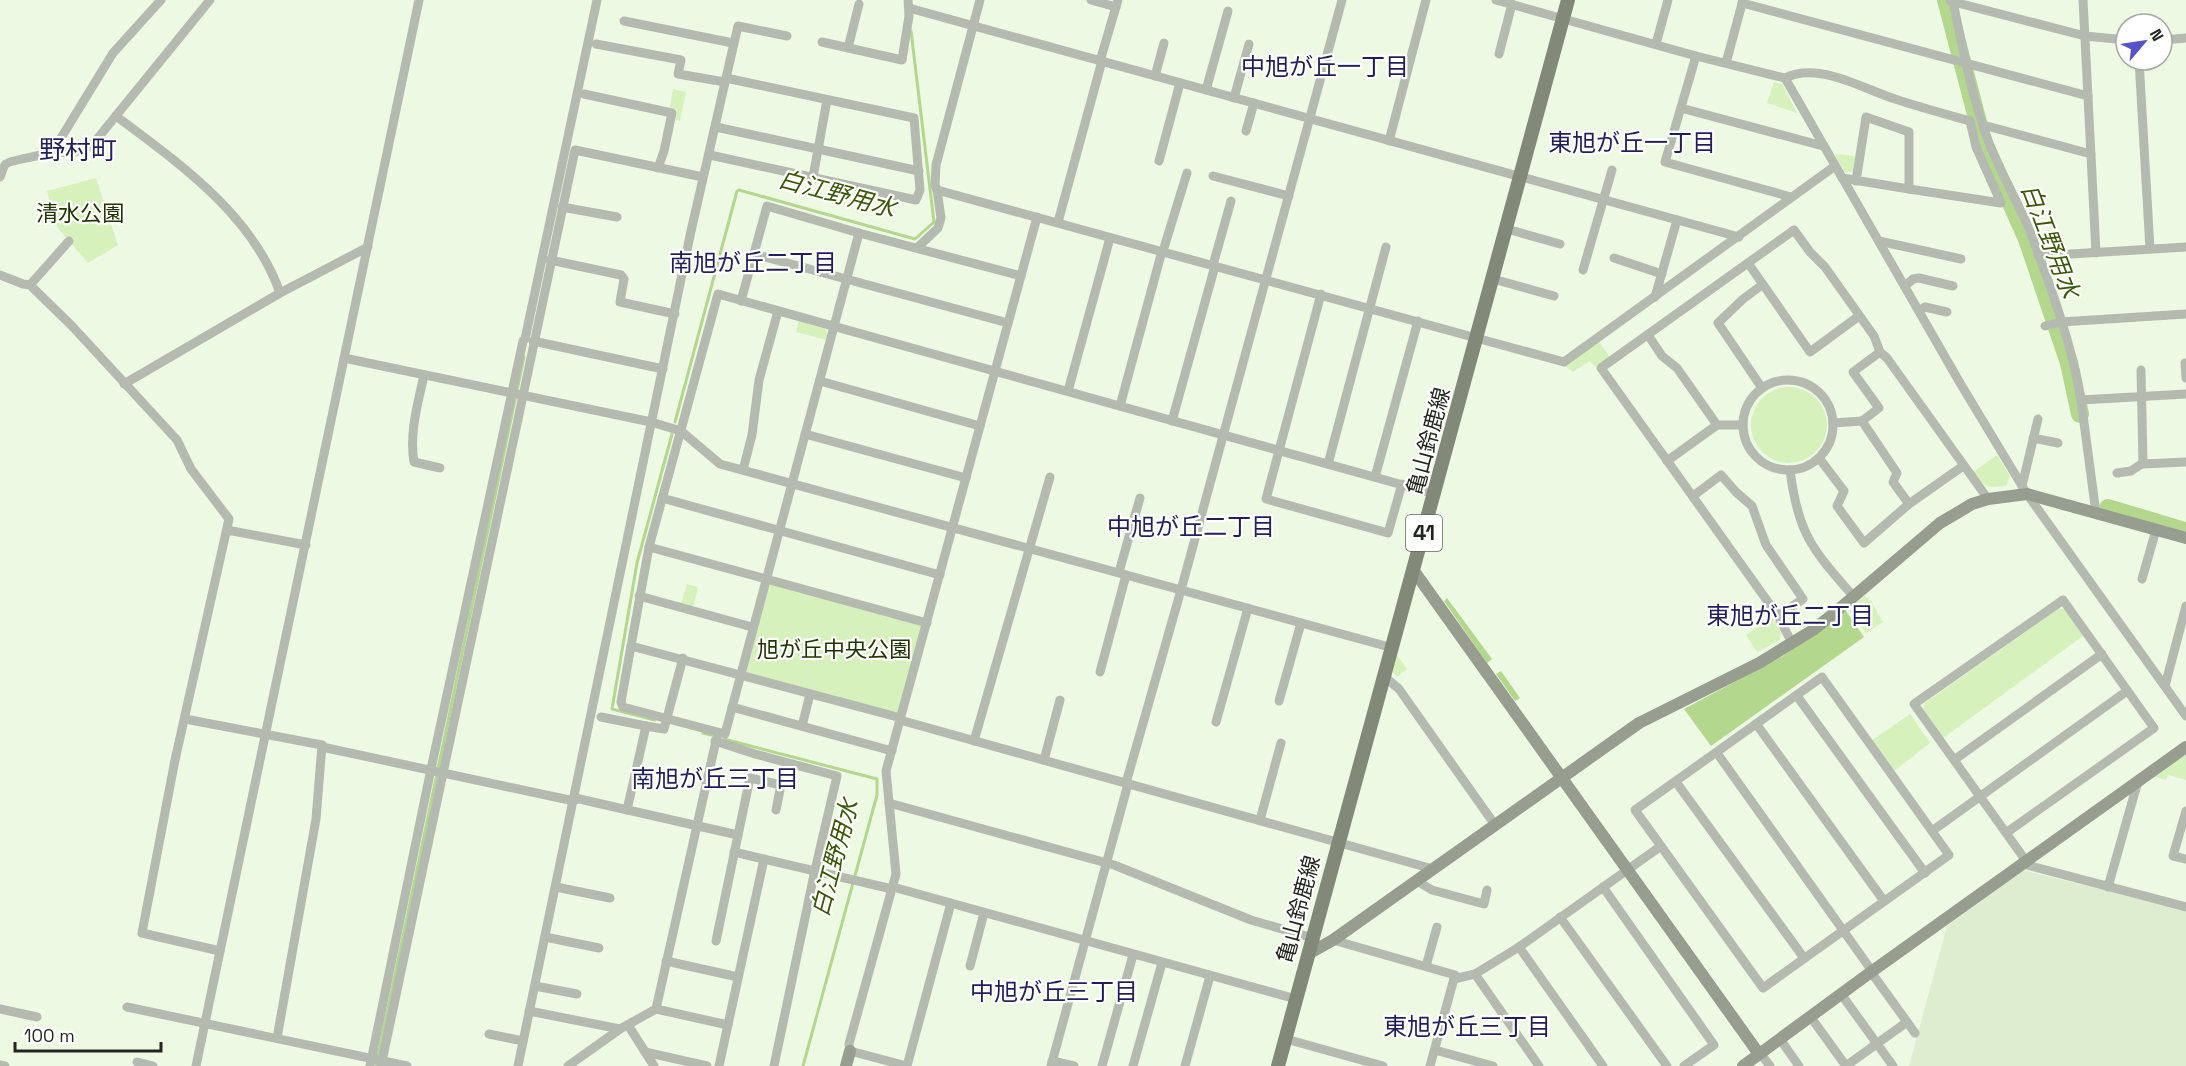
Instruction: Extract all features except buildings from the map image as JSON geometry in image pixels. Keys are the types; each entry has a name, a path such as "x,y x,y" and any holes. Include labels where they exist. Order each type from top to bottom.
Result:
{"main road":[{"name":"亀山鈴鹿線","path":"1278,1066 1568,0"}],"street":[{"path":"0,177 6,164 11,161 44,156 53,150 113,53 161,0"},
{"path":"53,150 60,153 87,149 210,0"},
{"path":"196,1066 419,0"},
{"path":"371,1062 437,771 517,395 528,328 597,0"},
{"path":"917,248 938,228 942,212 936,187 936,165 980,0"},
{"path":"1058,222 1117,3 1091,0"},
{"path":"1074,1066 1052,1063 1342,0"},
{"path":"1389,141 1426,0"},
{"path":"1496,0 1696,56 1785,78 1790,75 1822,73 1851,81 1895,99 1970,121 1976,147 2004,206 1842,178"},
{"path":"1656,44 1668,0"},
{"path":"2082,0 2096,252"},
{"path":"2096,513 2076,368 2031,233 1997,163 1983,125 1950,1 2085,36 2114,39"},
{"path":"1726,63 1743,2 2088,96"},
{"path":"848,48 859,4"},
{"path":"1498,54 1512,4"},
{"path":"822,42 902,60 908,8 1739,237"},
{"path":"1206,90 1228,11"},
{"path":"624,21 733,43"},
{"path":"518,1066 651,422 733,43 738,26 787,36"},
{"path":"1155,76 1164,43"},
{"path":"596,44 681,60 678,74 726,80 914,118 920,190 916,200 710,155"},
{"path":"1234,98 1249,44"},
{"path":"1696,56 1665,162 1791,197"},
{"path":"2140,72 2150,249"},
{"path":"1785,78 2025,490 2186,716"},
{"path":"1159,161 1180,83"},
{"path":"584,94 672,113 658,168"},
{"path":"813,177 827,100"},
{"path":"1246,131 1254,103"},
{"path":"1681,108 1824,147"},
{"path":"116,116 177,163 237,221 258,245 280,293"},
{"path":"1856,181 1866,117 1909,132 1910,189"},
{"path":"1983,125 2091,154"},
{"path":"716,127 919,171"},
{"path":"517,395 533,341 574,150 704,177"},
{"path":"920,190 936,187 1110,238 1564,362 1835,166"},
{"path":"1583,270 1612,170"},
{"path":"1120,406 1162,251 1187,173"},
{"path":"1212,176 1289,196"},
{"path":"1172,421 1231,201"},
{"path":"741,301 767,206 1021,276"},
{"path":"562,207 616,217"},
{"path":"846,1066 850,1051 849,1044 896,874 886,771 1037,217"},
{"path":"1655,297 1677,220"},
{"path":"1507,229 1560,244"},
{"path":"1792,643 1778,616 1601,368 1794,230 1810,252 1825,267 1874,336 1881,352 1988,499"},
{"path":"716,737 725,734 859,233"},
{"path":"1068,391 1110,238"},
{"path":"30,285 69,241"},
{"path":"1879,241 1961,259"},
{"path":"124,384 280,293 368,247"},
{"path":"1328,464 1386,247"},
{"path":"2038,256 2186,247"},
{"path":"754,254 1008,323"},
{"path":"1614,258 1662,274"},
{"path":"550,260 621,275 624,279 620,302 675,314"},
{"path":"1748,263 1810,352 1859,316"},
{"path":"0,275 30,285 72,326 177,441 191,469 229,519 184,719 142,933 220,951"},
{"path":"1905,286 1913,279 1919,278 1953,286"},
{"path":"1493,279 1554,296"},
{"path":"1762,285 1743,299 1718,323 1762,388"},
{"path":"774,1066 814,870 837,776 755,754 667,717 623,707 621,702 649,547 718,294 1435,494"},
{"path":"1321,294 1266,499 1388,533 1402,484"},
{"path":"1919,311 1925,307 1947,312"},
{"path":"743,470 752,435 759,380 778,311"},
{"path":"2045,326 2060,322 2186,314"},
{"path":"1375,477 1418,321"},
{"path":"1648,335 1662,356 1677,368 1717,425"},
{"path":"533,341 663,369"},
{"path":"1833,423 1862,421 1879,408 1853,372 1881,352"},
{"path":"344,358 651,422 681,431 720,464 1393,648"},
{"path":"2185,363 2186,378"},
{"path":"2142,370 2143,463"},
{"path":"424,375 413,429 413,457 414,462 440,468"},
{"path":"820,381 980,426"},
{"path":"1785,381 1807,383 1816,389 1826,401 1833,423 1829,442 1819,458 1800,468 1790,470 1774,467 1757,458 1746,441 1743,425 1748,406 1762,388 1785,381"},
{"path":"2081,400 2186,394"},
{"path":"2025,490 2038,419"},
{"path":"1862,421 1897,473 1893,482 1909,504"},
{"path":"1667,461 1717,425 1743,425"},
{"path":"805,434 966,478"},
{"path":"2033,438 2058,443"},
{"path":"1819,458 1844,491 1837,506 1864,543 1909,504 1963,466"},
{"path":"2117,473 2131,471 2143,463 2186,462"},
{"path":"1790,470 1793,497 1805,536 1814,551 1854,597"},
{"path":"1693,496 1721,475 1752,506 1766,545 1803,599 1778,616"},
{"path":"974,741 1050,477"},
{"path":"1308,954 1333,940 1639,723 1742,671 1792,643 1833,615 1955,512 1988,499 2025,490 2186,538"},
{"path":"662,498 940,575"},
{"path":"1100,672 1140,498"},
{"path":"226,530 306,545"},
{"path":"2142,579 2156,530"},
{"path":"649,547 927,623"},
{"path":"1414,571 1770,1066"},
{"path":"639,596 752,627"},
{"path":"2006,833 2154,728 2063,600 1914,704 2025,862 2186,907"},
{"path":"2165,686 2186,606"},
{"path":"1215,722 1248,608"},
{"path":"1279,701 1301,623"},
{"path":"631,646 740,674 1433,869"},
{"path":"1954,760 2102,654"},
{"path":"602,717 664,729 682,658"},
{"path":"1385,677 1399,689 1495,825"},
{"path":"1822,677 1949,855 1763,988 1635,810 1797,696 1822,677"},
{"path":"1932,831 2127,691"},
{"path":"802,726 810,694"},
{"path":"1797,696 1925,873"},
{"path":"1044,760 1060,700"},
{"path":"732,707 892,751"},
{"path":"184,719 322,745 322,747 738,835"},
{"path":"1757,724 1884,901"},
{"path":"627,810 646,726"},
{"path":"656,1009 716,737"},
{"path":"1260,820 1281,743"},
{"path":"277,1038 316,819 322,747"},
{"path":"1743,1066 2186,747"},
{"path":"1717,753 1915,1033"},
{"path":"381,1063 437,771"},
{"path":"716,941 750,778 781,785 776,810"},
{"path":"2108,887 2138,780"},
{"path":"1676,782 1804,958"},
{"path":"889,803 1107,863 1251,920 1313,938"},
{"path":"2186,812 2173,856 2186,859"},
{"path":"1454,979 1475,974 1519,947 1661,846"},
{"path":"734,852 951,903 1084,942 1296,999"},
{"path":"719,1066 764,859"},
{"path":"1417,881 1432,890 1484,904 1487,891"},
{"path":"556,887 610,898"},
{"path":"1603,887 1714,1045 1684,1066"},
{"path":"850,1051 907,1066 951,903"},
{"path":"970,966 984,913"},
{"path":"1560,917 1667,1066"},
{"path":"1426,966 1437,927"},
{"path":"545,937 599,948"},
{"path":"1333,940 1455,975 1430,1066"},
{"path":"1519,947 1603,1066"},
{"path":"1102,1066 1133,955"},
{"path":"666,962 738,977"},
{"path":"1133,1066 1162,963"},
{"path":"1475,974 1539,1066"},
{"path":"1185,1066 1210,976"},
{"path":"535,986 577,994"},
{"path":"1841,994 1893,1066"},
{"path":"127,1007 277,1038 371,1062 407,1066"},
{"path":"0,1009 37,1017"},
{"path":"568,1066 624,1027 656,1009 728,1025"},
{"path":"529,1011 624,1027 654,1066"},
{"path":"1810,1016 1846,1066 1907,1022"},
{"path":"489,1034 523,1041"},
{"path":"1286,1039 1383,1066"},
{"path":"1780,1039 1799,1066"},
{"path":"1435,1050 1493,1066"},
{"path":"645,1052 707,1066"},
{"path":"137,1062 153,1066"},
{"path":"0,1065 5,1066"}],"shaded area":[{"path":"1447,598 1492,659 1487,663 1444,601"},
{"path":"1846,611 1864,637 1711,746 1684,709 1783,656"},
{"path":"1501,671 1520,698 1515,701 1496,674"},
{"path":"2022,870 2186,910 2186,1066 1909,1066 1947,926"}],"green space":[{"path":"1774,82 1782,84 1797,113 1767,103"},
{"path":"673,89 686,92 680,121 676,120 677,110 670,107"},
{"path":"1835,154 1855,156 1853,172 1844,172"},
{"name":"清水公園","path":"96,178 118,245 88,263 57,227 47,191"},
{"path":"799,321 825,329 826,340 796,332"},
{"path":"1599,342 1610,357 1595,367 1590,361 1573,372 1565,366"},
{"path":"1789,387 1804,390 1816,398 1824,410 1827,425 1824,440 1816,452 1804,460 1789,463 1774,460 1762,452 1754,440 1751,425 1754,410 1762,398 1774,390"},
{"path":"1997,455 2010,476 2006,486 1986,486 1973,472"},
{"path":"687,584 698,587 693,607 681,604"},
{"name":"旭が丘中央公園","path":"771,584 919,624 922,631 899,712 895,713 747,673 746,667 768,587"},
{"path":"1865,596 1871,601 1883,622 1866,633 1848,609"},
{"path":"2058,609 2065,609 2083,636 1943,738 1923,709 1925,703"},
{"path":"1772,617 1781,633 1780,640 1757,652 1746,635"},
{"path":"1396,654 1407,669 1397,677 1392,671"},
{"path":"1910,714 1930,743 1894,771 1871,741"},
{"path":"2186,753 2186,780 2168,775 2166,780 2153,776"}],"waterway":[{"name":"白江野用水","path":"1946,0 1983,141 2027,239 2069,363 2080,414"},
{"name":"白江野用水","path":"675,422 737,191 915,239 934,222 911,31"},
{"path":"376,1066 524,357"},
{"name":"白江野用水","path":"655,720 612,709 637,563 672,434"},
{"name":"白江野用水","path":"2108,508 2185,531"},
{"name":"白江野用水","path":"703,733 711,735"},
{"name":"白江野用水","path":"724,739 877,779 877,795 803,1066"}],"district":[{"name":"中旭が丘一丁目","path":"1325,67"},
{"name":"東旭が丘一丁目","path":"1632,143"},
{"name":"野村町","path":"78,150"},
{"name":"南旭が丘二丁目","path":"753,263"},
{"name":"中旭が丘二丁目","path":"1191,527"},
{"name":"東旭が丘二丁目","path":"1790,616"},
{"name":"南旭が丘三丁目","path":"715,779"},
{"name":"中旭が丘三丁目","path":"1054,992"},
{"name":"東旭が丘三丁目","path":"1467,1027"}]}
